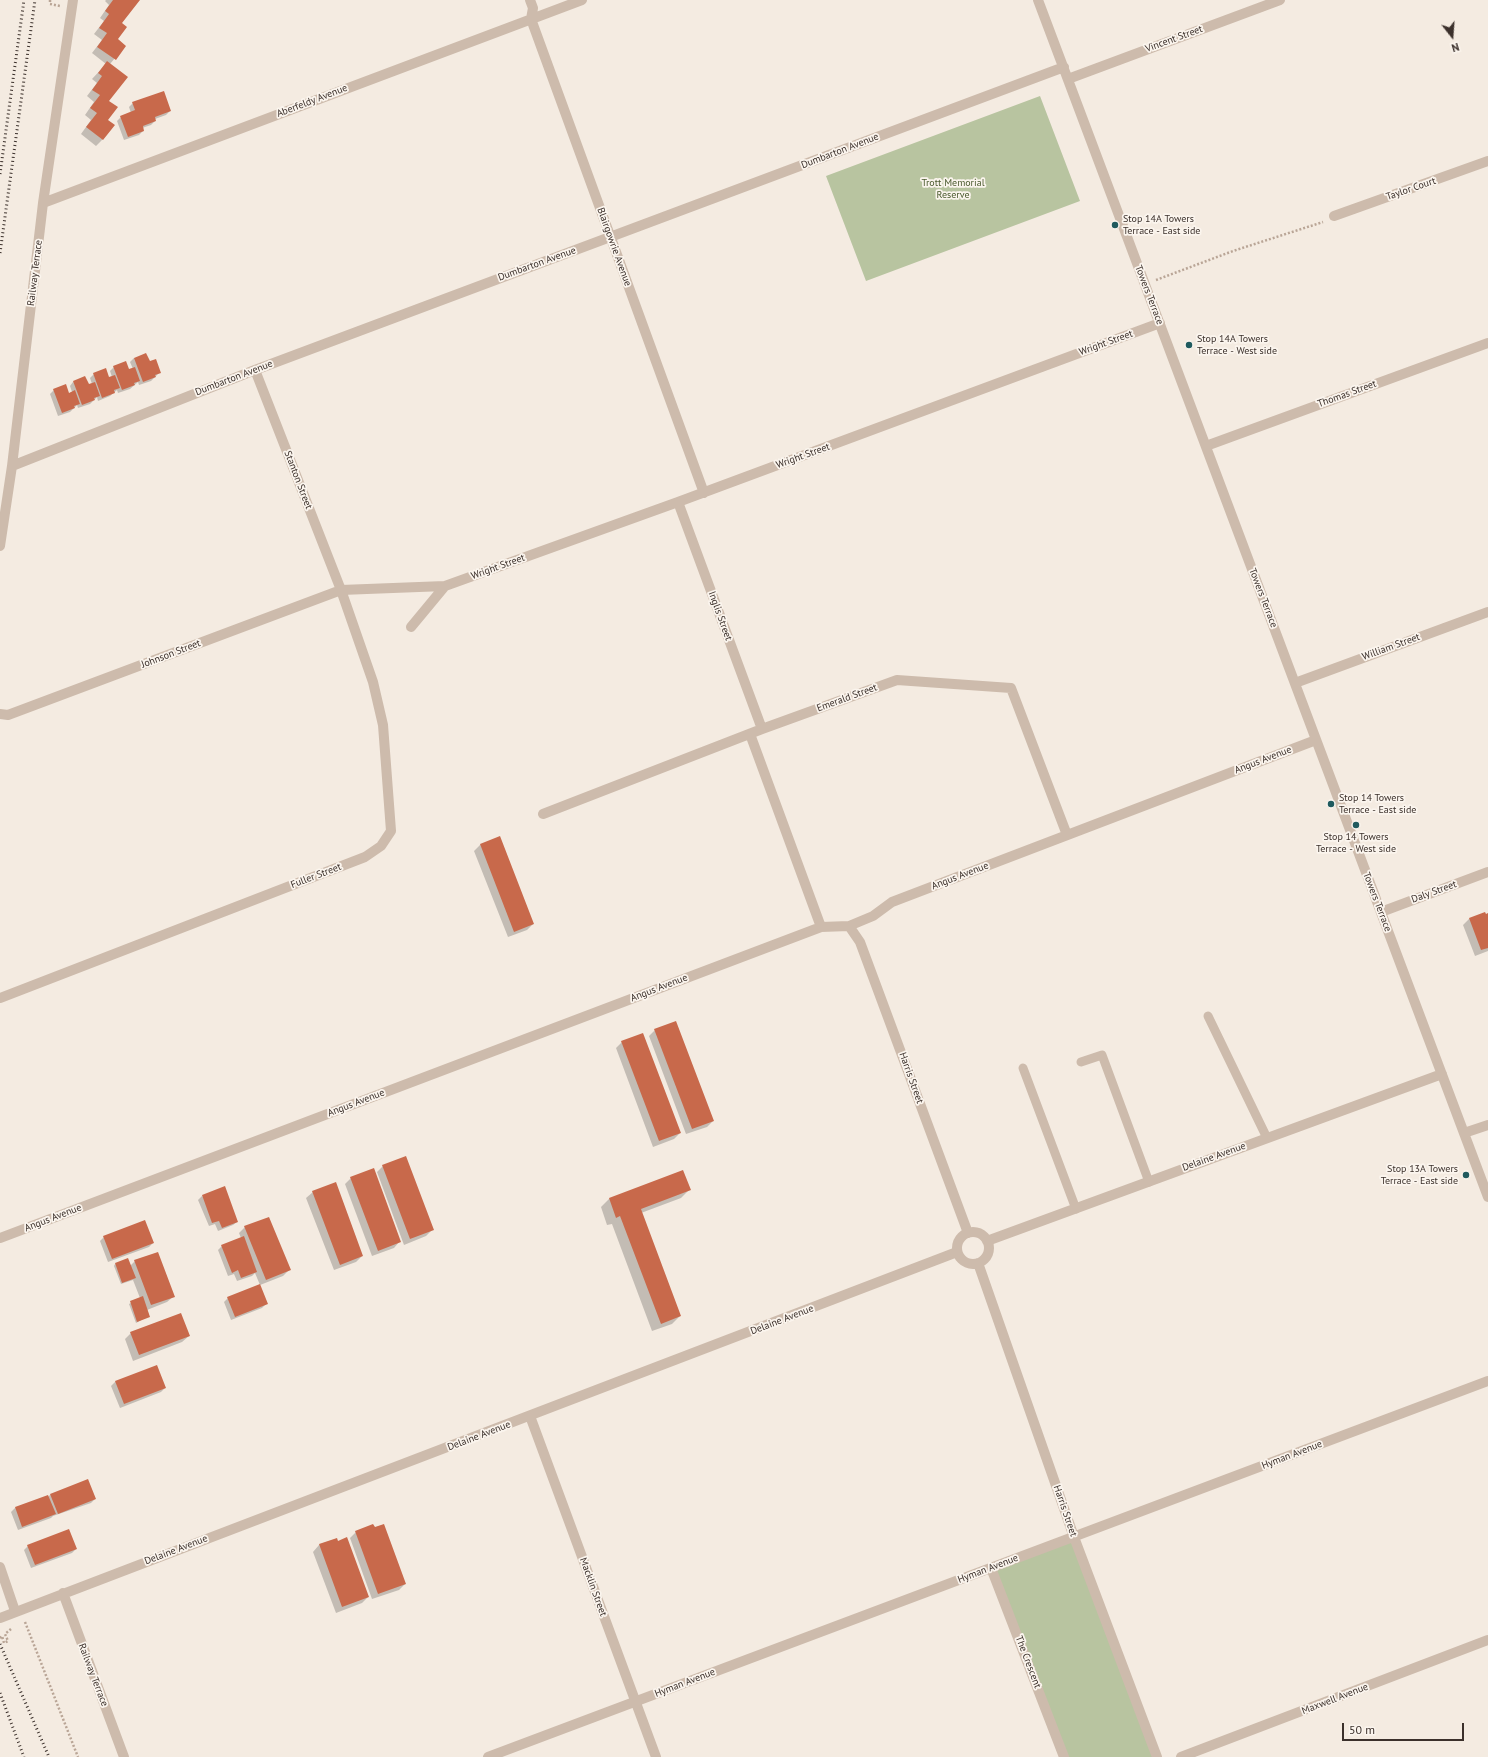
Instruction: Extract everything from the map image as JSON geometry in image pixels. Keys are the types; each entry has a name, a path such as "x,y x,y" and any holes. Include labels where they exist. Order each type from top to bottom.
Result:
{"street":[{"name":"Railway Terrace","path":"0,546 12,466 43,203 73,0"},
{"name":"Blairgowrie Avenue","path":"530,0 533,8 531,19 704,493"},
{"name":"Aberfeldy Avenue","path":"43,203 582,0"},
{"name":"Towers Terrace","path":"1038,0 1488,1197"},
{"name":"Vincent Street","path":"1068,79 1280,0"},
{"name":"Dumbarton Avenue","path":"12,466 255,370 1064,67"},
{"name":"Taylor Court","path":"1334,216 1488,161"},
{"name":"Wright Street","path":"341,590 444,586 704,493 1160,323"},
{"name":"Thomas Street","path":"1206,446 1488,343"},
{"name":"Stanton Street","path":"255,370 341,590"},
{"name":"Inglis Street","path":"678,502 762,729"},
{"path":"412,627 444,586"},
{"name":"Johnson Street","path":"0,714 8,715 341,590"},
{"name":"Fuller Street","path":"0,998 365,857 381,846 391,831 384,725 373,682 341,590"},
{"name":"William Street","path":"1295,683 1488,612"},
{"name":"Emerald Street","path":"543,814 762,729 897,680 1011,688 1067,835"},
{"path":"750,734 821,927"},
{"name":"Angus Avenue","path":"0,1238 821,927 849,926 873,916 892,902 1316,740"},
{"name":"Daly Street","path":"1381,912 1488,872"},
{"name":"Harris Street","path":"849,926 860,942 968,1233"},
{"name":"Delaine Avenue","path":"987,1241 1442,1074"},
{"path":"1464,1134 1488,1125"},
{"path":"968,1233 979,1233 987,1241 988,1251 978,1263 967,1263 962,1260 957,1252 957,1244 960,1239 968,1233"},
{"name":"Delaine Avenue","path":"0,1618 957,1252"},
{"name":"Harris Street","path":"978,1263 1074,1537 1157,1757"},
{"name":"Hyman Avenue","path":"488,1757 1488,1381"},
{"name":"Macklin Street","path":"530,1416 656,1757"},
{"path":"0,1567 15,1611"},
{"name":"The Crescent","path":"991,1568 1064,1757"},
{"name":"Railway Terrace","path":"63,1593 124,1757"},
{"name":"Maxwell Avenue","path":"1181,1757 1488,1640"}],"lane":[{"path":"1208,1016 1267,1138"},
{"path":"1081,1062 1102,1054 1149,1182"},
{"path":"1023,1068 1076,1208"}],"path":[{"path":"50,0 50,4 62,6"},
{"path":"1145,284 1233,251 1322,223 1334,216"},
{"path":"15,1611 23,1618 78,1757"},
{"path":"0,1638 2,1636 4,1643 8,1641 5,1634 18,1626"}],"green space":[{"name":"Trott Memorial Reserve","path":"1040,96 1080,201 866,281 826,176"},
{"path":"1072,1535 1155,1757 1065,1757 991,1566"}],"building":[{"path":"113,0 140,0 122,23 127,27 118,39 126,46 116,60 97,47 107,33 99,28 109,14 105,11"},
{"path":"107,61 128,77 109,101 118,107 108,120 115,125 103,140 86,127 97,113 90,108 100,95 92,90 102,76 98,73"},
{"path":"164,91 171,111 155,117 156,121 143,126 144,131 128,137 120,116 135,110 132,102"},
{"path":"146,353 150,361 156,359 161,373 155,375 156,377 143,382 134,358"},
{"path":"126,361 129,369 135,367 140,381 134,383 135,385 122,390 113,366"},
{"path":"106,368 109,377 115,375 120,388 114,390 115,393 102,398 93,373"},
{"path":"85,376 89,384 95,382 100,396 94,398 95,400 82,405 73,381"},
{"path":"66,384 69,393 75,390 80,404 74,406 75,408 62,413 53,389"},
{"path":"500,836 534,924 514,932 480,844"},
{"path":"1485,912 1486,914 1488,913 1488,948 1481,950 1469,918"},
{"path":"676,1021 714,1121 692,1129 654,1029"},
{"path":"643,1033 681,1133 659,1141 621,1041"},
{"path":"406,1156 434,1230 410,1239 382,1165"},
{"path":"374,1168 401,1242 378,1251 350,1177"},
{"path":"683,1170 691,1190 641,1209 681,1316 661,1324 620,1216 616,1218 609,1198"},
{"path":"336,1182 363,1256 340,1265 312,1191"},
{"path":"225,1186 238,1222 222,1228 219,1221 212,1223 202,1195"},
{"path":"269,1217 291,1270 266,1280 244,1226"},
{"path":"145,1220 154,1243 112,1259 103,1236"},
{"path":"244,1236 257,1272 241,1278 238,1270 232,1273 221,1245"},
{"path":"158,1252 175,1297 151,1305 134,1260"},
{"path":"128,1258 136,1278 122,1283 115,1263"},
{"path":"260,1284 268,1304 235,1317 227,1297"},
{"path":"143,1296 150,1317 137,1322 130,1301"},
{"path":"181,1313 190,1336 139,1355 130,1332"},
{"path":"157,1365 166,1388 124,1404 115,1381"},
{"path":"88,1479 96,1499 58,1514 50,1494"},
{"path":"48,1495 56,1514 22,1527 15,1507"},
{"path":"373,1524 375,1527 384,1524 406,1584 378,1594 355,1531"},
{"path":"69,1529 77,1549 35,1565 27,1545"},
{"path":"347,1537 369,1597 342,1607 319,1544 337,1538 338,1541"}],"railway":[{"path":"0,174 24,0"},
{"path":"0,253 35,0"},
{"path":"0,1644 49,1757"},
{"path":"0,1693 24,1757"}],"place":[{"name":"Stop 14A Towers Terrace - East side","path":"1115,225"},
{"name":"Stop 14A Towers Terrace - West side","path":"1189,345"},
{"name":"Stop 14 Towers Terrace - East side","path":"1331,804"},
{"name":"Stop 14 Towers Terrace - West side","path":"1356,825"},
{"name":"Stop 13A Towers Terrace - East side","path":"1466,1175"}]}
